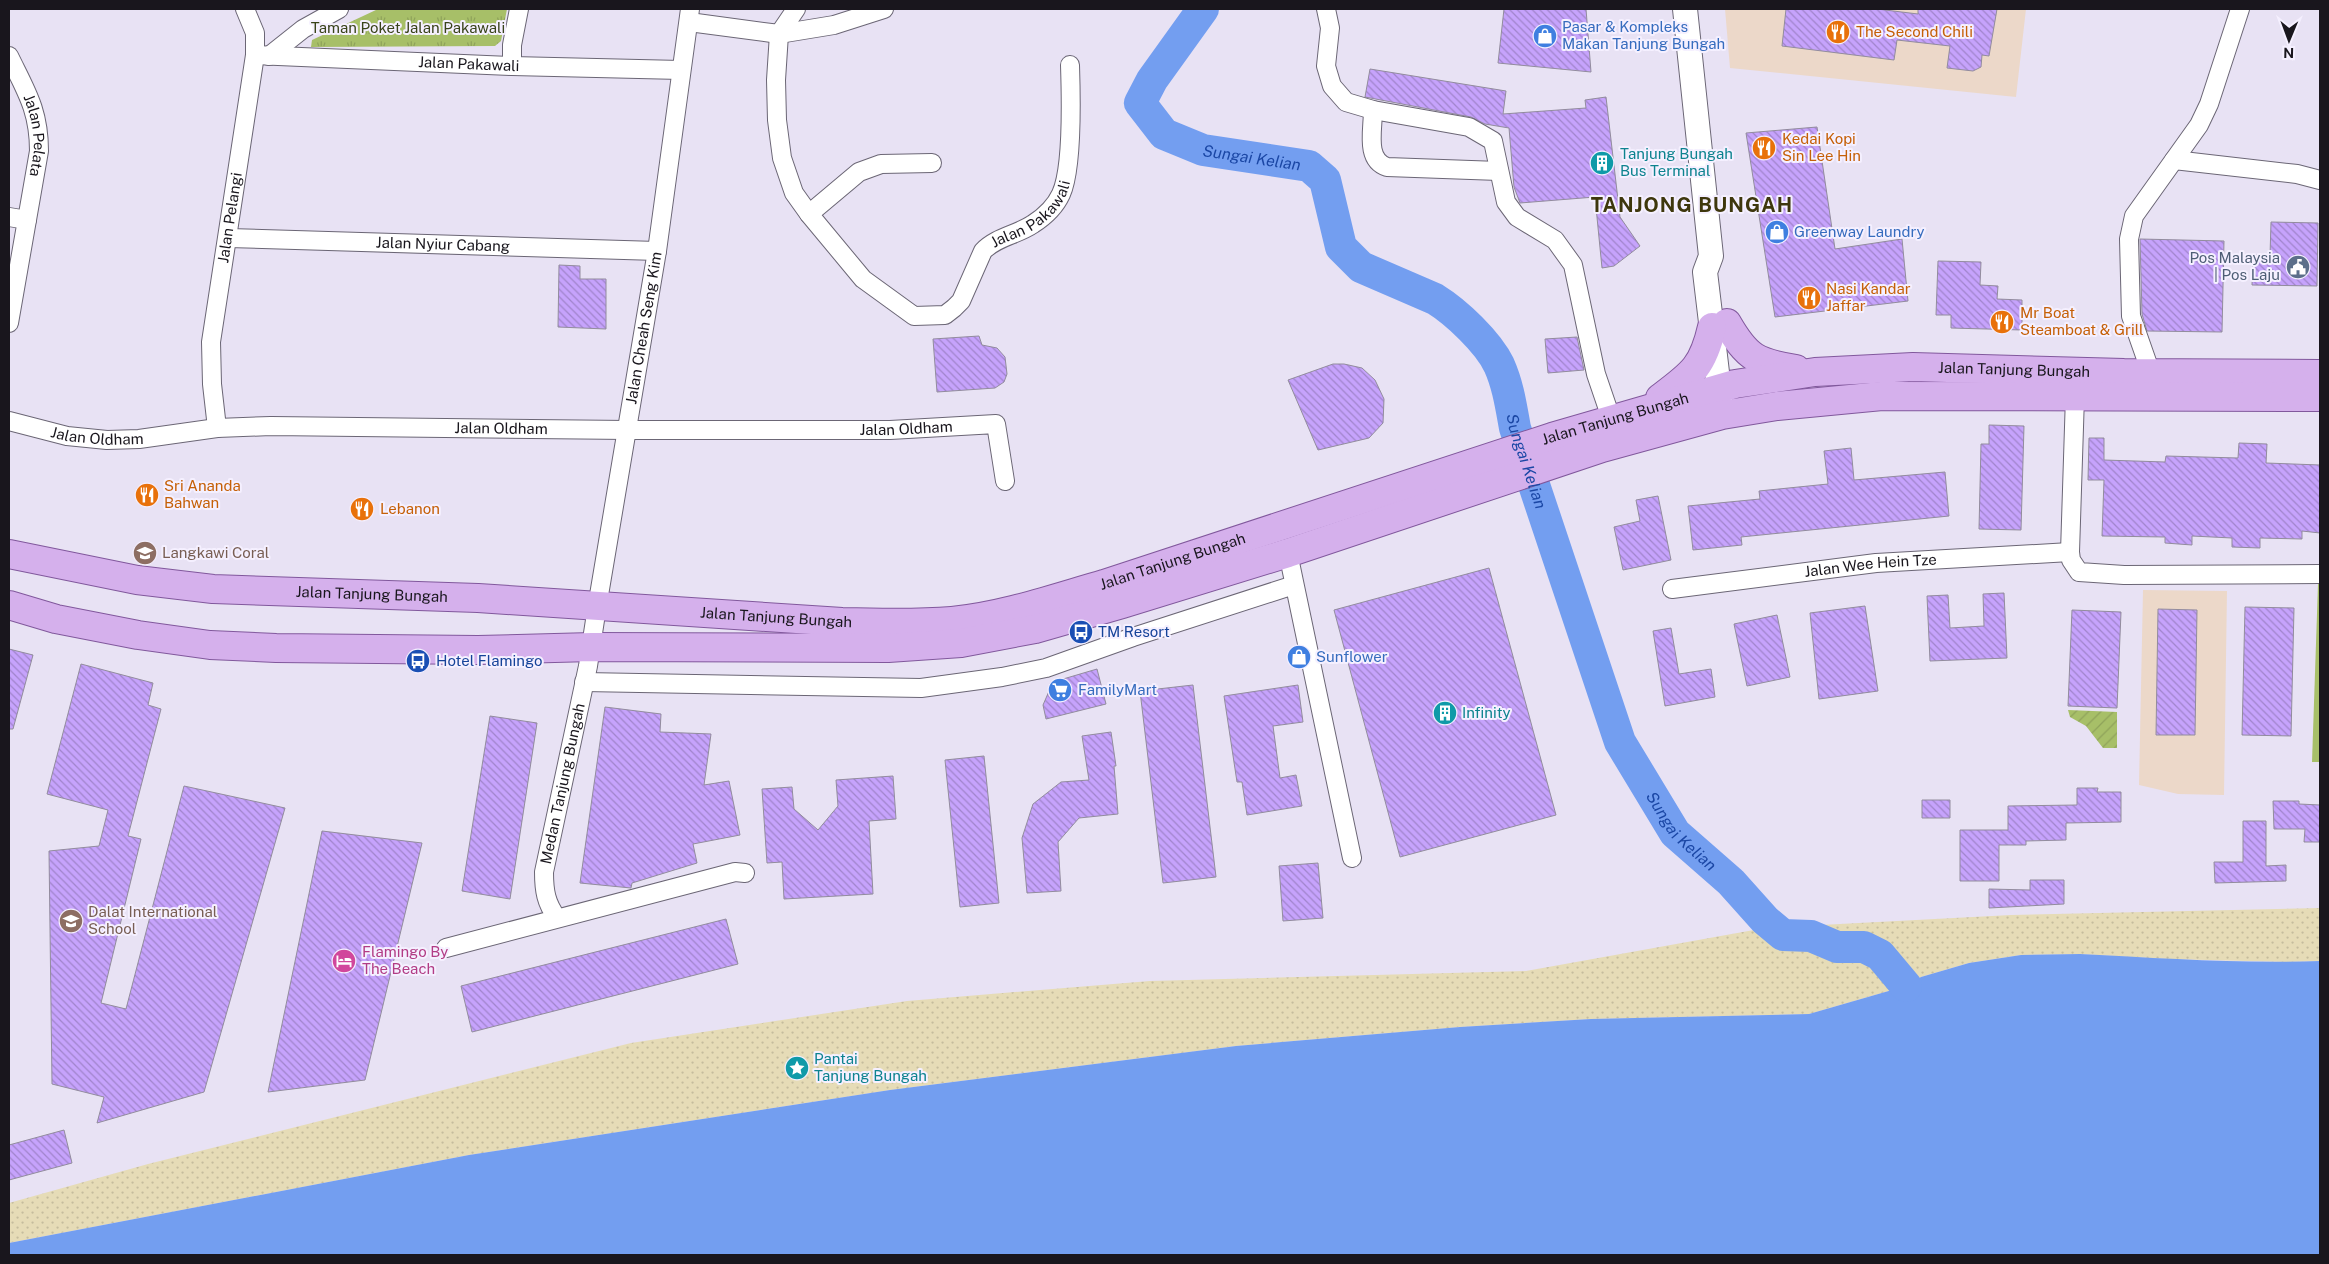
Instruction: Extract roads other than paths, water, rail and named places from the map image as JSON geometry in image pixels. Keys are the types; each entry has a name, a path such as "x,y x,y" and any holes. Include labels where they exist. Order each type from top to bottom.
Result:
{"main road":[{"path":"1647,408 1689,376 1701,363 1720,325 1754,359 1768,364 1815,372"},
{"name":"Jalan Tanjung Bungah","path":"1556,449 1611,418 1727,386 1815,372 1913,367 2104,386 2320,397"},
{"name":"Jalan Tanjung Bungah","path":"9,554 137,580 213,589 478,598 842,622 899,623 953,621 1038,603 1498,469 1556,449 1730,413 1882,396 2104,386 2151,373 2320,374"},
{"name":"Jalan Tanjung Bungah","path":"9,605 82,625 210,645 478,650 592,647 888,648 961,643 1035,629 1288,553 1498,469"}],"street":[{"name":"Jalan Pelangi","path":"217,428 212,384 211,342 228,238 262,56 256,33 245,9"},
{"path":"262,56 303,28 339,9"},
{"path":"512,66 512,45 519,9"},
{"path":"779,34 796,9"},
{"path":"689,16 779,34 834,25 884,9"},
{"path":"1326,9 1330,28 1326,66 1332,86 1346,102 1373,110 1469,127 1484,134 1493,141 1506,202 1517,217 1555,240 1573,265 1596,374 1611,418"},
{"path":"1685,9 1711,256 1705,272 1720,325 1730,413"},
{"path":"2151,373 2132,316 2129,239 2134,216 2190,140 2206,111 2240,9"},
{"name":"Jalan Cheah Seng Kim","path":"592,647 597,606 657,251 689,16"},
{"name":"Jalan Pakawali","path":"779,34 776,80 777,120 782,158 794,193 863,279 914,316 945,315 961,301 983,251 989,245 1032,225 1050,211 1062,193 1068,158 1070,65"},
{"name":"Jalan Pelata","path":"9,56 32,103 39,127 39,151 9,323"},
{"name":"Jalan Pakawali","path":"262,56 512,66 682,70"},
{"path":"1373,110 1372,156 1379,164 1387,168 1498,171"},
{"path":"2174,160 2298,174 2320,180"},
{"path":"809,214 858,172 881,164 932,162"},
{"path":"9,217 27,220"},
{"name":"Jalan Nyiur Cabang","path":"228,238 657,251"},
{"path":"2104,386 2070,552 2071,560 2079,572 2090,574 2320,574"},
{"name":"Jalan Oldham","path":"9,421 67,436 107,440 139,439 217,428 315,425 628,430 890,430 996,424 1006,481"},
{"name":"Jalan Wee Hein Tze","path":"1672,589 1876,563 2070,552"},
{"path":"1288,553 1352,858"},
{"path":"584,682 921,688 1002,677 1046,668 1133,637 1294,585"},
{"name":"Medan Tanjung Bungah","path":"557,918 548,906 544,892 544,872 592,647"},
{"path":"446,948 735,872 745,872"}],"water":[{"path":"2080,954 2230,961 2320,961 2320,1255 9,1255 9,1243 469,1155 890,1090 1236,1046 1460,1027 1591,1019 1809,1014 1906,986 1921,977 1969,963 2021,955"}],"waterway":[{"name":"Sungai Kelian","path":"1203,9 1152,80 1140,103 1164,134 1203,150 1309,166 1325,180 1341,247 1361,267 1435,299 1462,320 1479,337 1494,356 1505,380 1515,428 1620,742 1675,833 1731,882 1765,920 1783,935 1811,936 1837,947 1864,947 1880,955 1906,986"}],"place":[{"name":"The Second Chili","path":"1838,32"},
{"name":"Pasar & Kompleks Makan Tanjung Bungah","path":"1545,36"},
{"name":"Kedai Kopi Sin Lee Hin","path":"1764,148"},
{"name":"Tanjung Bungah Bus Terminal","path":"1602,163"},
{"name":"Greenway Laundry","path":"1777,232"},
{"name":"Pos Malaysia | Pos Laju","path":"2298,267"},
{"name":"Nasi Kandar Jaffar","path":"1809,298"},
{"name":"Mr Boat Steamboat & Grill","path":"2002,322"},
{"name":"Sri Ananda Bahwan","path":"147,495"},
{"name":"Lebanon","path":"362,509"},
{"name":"Langkawi Coral","path":"145,553"},
{"name":"TM Resort","path":"1081,632"},
{"name":"Sunflower","path":"1299,657"},
{"name":"Hotel Flamingo","path":"418,661"},
{"name":"FamilyMart","path":"1060,690"},
{"name":"Infinity","path":"1445,713"},
{"name":"Dalat International School","path":"71,921"},
{"name":"Flamingo By The Beach","path":"344,961"},
{"name":"Pantai Tanjung Bungah","path":"797,1068"}],"district":[{"name":"TANJONG BUNGAH","path":"1692,205"}],"park label":[{"name":"Taman Poket Jalan Pakawali","path":"408,28"}]}
